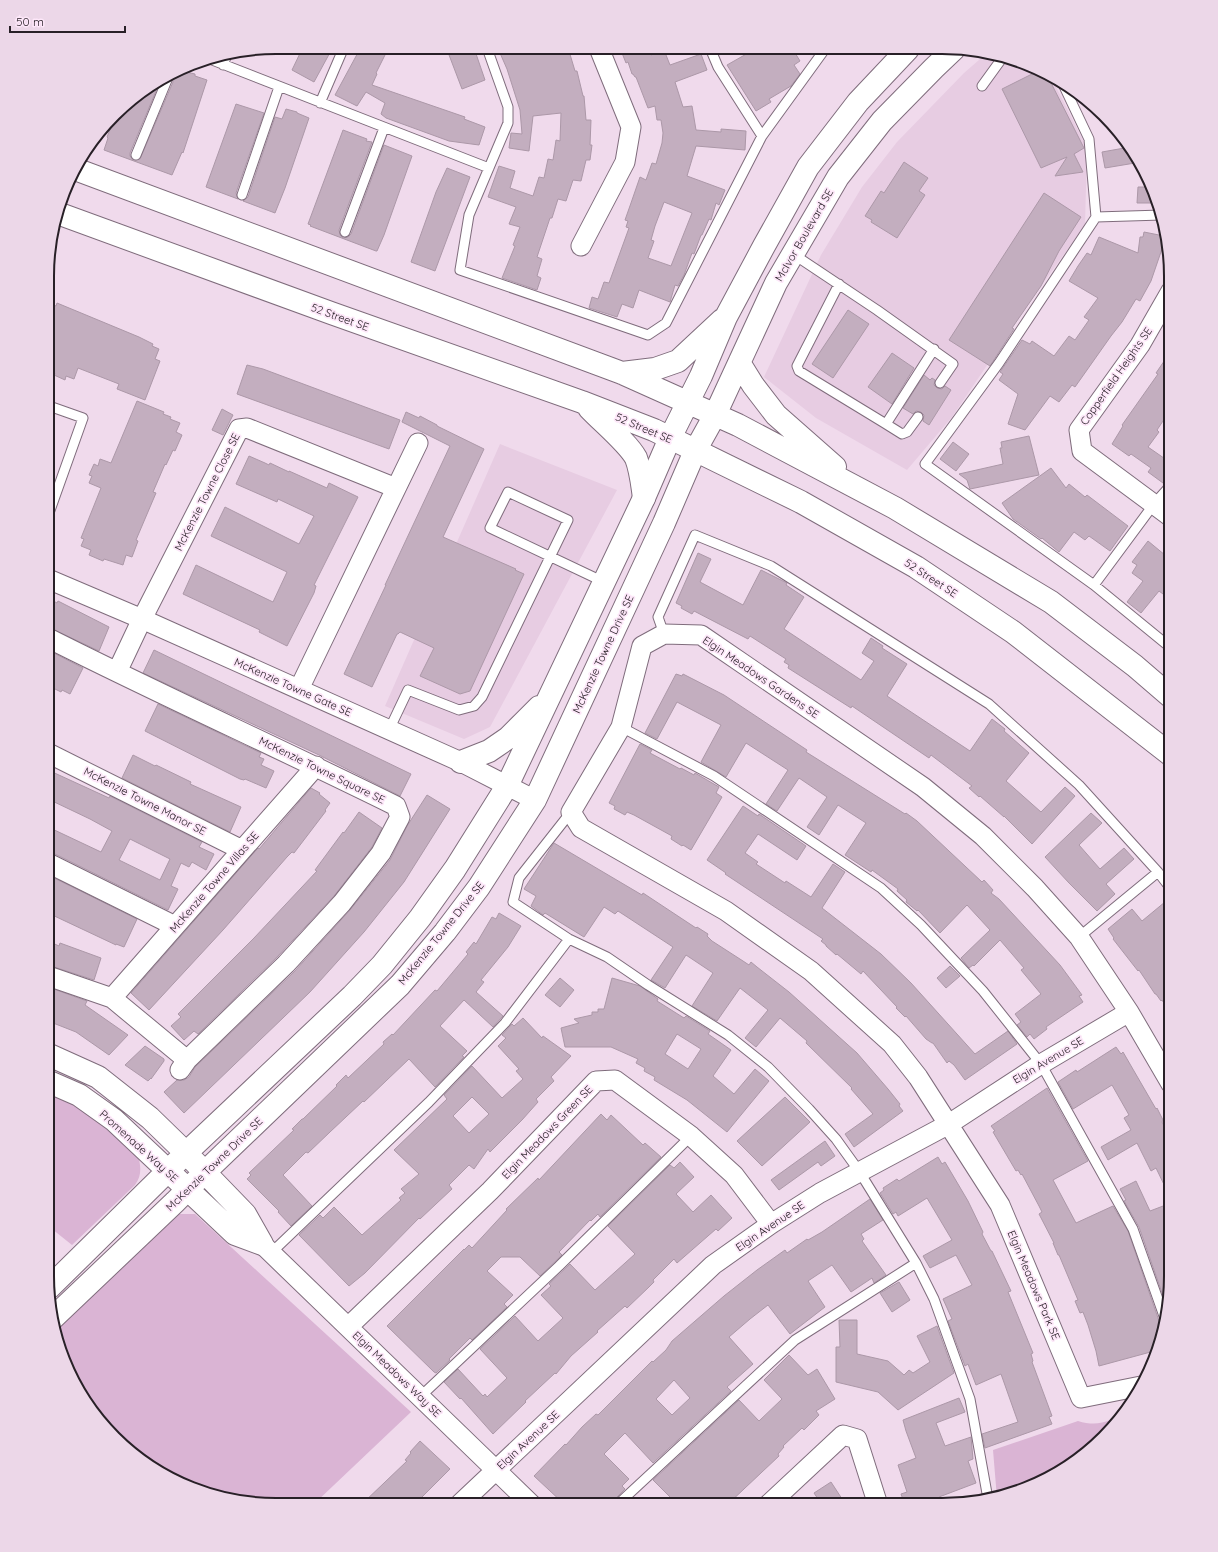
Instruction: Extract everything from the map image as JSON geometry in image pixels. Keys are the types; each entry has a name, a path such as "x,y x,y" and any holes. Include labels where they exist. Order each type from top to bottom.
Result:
{"main road":[{"path":"54,1283 186,1153 352,996 382,965 420,918 455,869 507,786 644,498 670,438 701,376 726,317 764,246 808,167 858,102 903,54"},
{"name":"McIvor Boulevard SE","path":"696,451 740,364 776,283 838,177 892,110 949,54"},
{"path":"81,171 622,373 745,429 857,488 936,532 1051,602 1135,666 1164,691"},
{"name":"52 Street SE","path":"63,215 330,313 582,402 670,438 802,502 916,567 1013,632 1164,750"},
{"path":"622,373 655,369 678,361 726,317"},
{"path":"740,364 753,385 776,415 857,488"},
{"path":"582,402 629,448 641,472 644,498"},
{"name":"McKenzie Towne Drive SE","path":"57,1313 400,985 445,932 479,887 535,800 696,451"},
{"path":"461,762 489,751 508,738 551,694"},
{"path":"54,1057 98,1077 150,1118 245,1214 266,1249"},
{"name":"Promenade Way SE","path":"54,1084 79,1095 114,1120 235,1234 266,1249"}],"street":[{"path":"581,246 625,162 631,127 601,54"},
{"name":"Copperfield Heights SE","path":"1164,303 1140,345 1079,430 1082,451 1164,512"},
{"name":"McKenzie Towne Close SE","path":"142,619 239,430 247,428 396,488"},
{"path":"298,689 418,443"},
{"name":"McKenzie Towne Gate SE","path":"54,582 142,619 461,762 535,800"},
{"path":"117,672 142,619"},
{"path":"664,634 642,646 621,728 571,812 581,828 726,911 811,971 892,1044 918,1077 949,1124"},
{"name":"Elgin Meadows Gardens SE","path":"664,634 702,635 923,787 983,836 1035,888 1079,937 1129,1012"},
{"name":"McKenzie Towne Square SE","path":"54,641 316,766 396,806 400,817 381,853 342,903 286,964 183,1065 112,998 54,978"},
{"name":"McKenzie Towne Manor SE","path":"54,756 242,850"},
{"name":"McKenzie Towne Villas SE","path":"112,998 316,766"},
{"path":"54,866 175,926"},
{"path":"1129,1012 1164,1072"},
{"name":"Elgin Avenue SE","path":"466,1498 714,1265 771,1224 859,1171 949,1124 1041,1064 1129,1012"},
{"name":"Elgin Meadows Green SE","path":"348,1327 490,1191 596,1081 615,1080 691,1136 734,1175 771,1224"},
{"name":"Elgin Meadows Park SE","path":"949,1124 1000,1205 1081,1398 1134,1387"},
{"name":"Elgin Meadows Way SE","path":"266,1249 526,1498"},
{"path":"775,1498 843,1435 857,1439 876,1498"}],"lane":[{"path":"320,103 341,54"},
{"path":"489,54 508,107 508,123 469,215 460,270 648,335 666,323 762,136 821,54"},
{"path":"713,54 718,66 762,136"},
{"path":"223,65 225,60"},
{"path":"217,62 489,168"},
{"path":"982,86 1000,62"},
{"path":"136,155 165,84"},
{"path":"242,195 279,87"},
{"path":"1067,92 1089,139 1096,217 998,363 925,464 1094,585 1164,642"},
{"path":"345,232 384,128"},
{"path":"1096,217 1155,215"},
{"path":"792,254 839,284 934,349 953,364 940,383"},
{"path":"839,284 797,366 799,371 902,434 907,432 918,417"},
{"path":"886,424 934,349"},
{"path":"54,408 83,418 54,495"},
{"path":"389,730 408,690 459,710 474,706 482,697 551,556 568,520 508,492 490,528 551,556 604,582"},
{"path":"1094,585 1154,504 1164,493"},
{"path":"664,634 658,617 696,535 771,566 989,704 1079,785 1164,880"},
{"path":"621,728 714,776 881,888 921,925 983,990 1041,1064 1133,1229 1162,1308"},
{"path":"571,812 519,878 513,902 569,939 607,957 648,985 728,1034 768,1067 836,1139 859,1171 916,1263 934,1299 970,1398 987,1493"},
{"path":"1079,937 1158,872"},
{"path":"266,1249 429,1102 499,1029 569,939"},
{"path":"421,1396 559,1266 691,1136"},
{"path":"624,1498 795,1340 916,1263"}],"shaded area":[{"path":"982,58 1027,71 1055,85 1087,148 1085,225 1034,296 952,417 907,470 816,418 764,377 821,255 862,187 897,142 964,73"},
{"path":"500,444 617,490 490,727 464,739 385,706"},
{"path":"54,1092 100,1121 138,1156 140,1163 140,1175 135,1185 72,1245 54,1231"},
{"path":"178,1214 195,1214 411,1412 320,1498 261,1498 233,1494 205,1486 178,1475 153,1461 119,1433 100,1411 84,1387 71,1361 60,1325"},
{"path":"1111,1419 1099,1433 1065,1461 1027,1481 996,1491 993,1450 1078,1421 1092,1424"}],"building":[{"path":"300,54 329,54 314,82 292,70"},
{"path":"357,54 386,54 372,85 465,117 464,119 485,127 479,145 449,141 386,118 381,114 385,103 366,92 357,106 335,95"},
{"path":"449,54 476,54 485,80 462,89"},
{"path":"500,54 570,54 575,71 577,71 584,96 586,120 591,120 590,145 592,145 590,160 586,160 581,181 573,180 566,201 558,199 552,218 550,218 537,257 542,259 537,276 541,278 537,290 502,278 515,246 513,245 520,227 509,224 516,207 488,197 499,166 515,171 510,188 533,196 539,177 544,178 548,159 553,160 556,140 560,141 561,113 533,116 529,151 509,148 511,133 522,134 520,110 507,69"},
{"path":"622,54 666,54 670,65 701,54 707,70 675,82 683,107 692,106 696,130 721,132 721,129 746,131 745,150 696,146 687,176 725,190 719,205 716,203 711,220 709,219 694,254 692,253 684,275 678,286 675,285 670,302 639,290 633,308 622,304 617,317 589,308 592,297 598,299 604,282 609,283 629,228 626,227 628,221 625,220 640,177 646,180 652,163 656,164 662,143 663,133 661,120 657,120 655,106 648,108 636,77 632,74 628,62 626,63","holes":["664,202 692,213 671,266 648,258 654,241 651,240"]},
{"path":"746,54 796,54 800,61 794,65 800,74 791,86 769,99 771,102 756,111 727,65"},
{"path":"188,72 207,80 183,153 182,152 172,175 104,150 111,128 130,109 157,89 130,153 133,160 140,159 173,80"},
{"path":"1033,74 1051,83 1084,148 1074,154 1083,172 1055,176 1067,157 1041,168 1002,89"},
{"path":"236,104 264,113 236,193 238,199 206,187"},
{"path":"286,109 297,112 309,118 275,213 243,201 248,197 275,117 282,119"},
{"path":"343,130 367,139 366,141 372,142 339,230 340,235 343,238 348,237 351,234 384,145 412,156 377,251 310,226 311,225 308,224"},
{"path":"1123,148 1133,163 1105,168 1102,152"},
{"path":"904,162 928,178 919,191 925,195 897,238 871,222 872,220 865,216 881,191 884,193"},
{"path":"447,168 470,177 435,271 411,262 436,192"},
{"path":"1138,187 1145,187 1151,203 1137,203"},
{"path":"1044,193 1081,217 1059,251 1041,286 1012,328 1014,329 990,366 949,340"},
{"path":"1144,232 1160,235 1162,248 1151,281 1140,301 1136,299 1122,322 1075,387 1072,385 1059,402 1050,396 1025,430 1008,424 1018,394 999,380 1003,374 1000,372 1022,340 1030,344 1032,341 1054,356 1069,336 1075,340 1089,320 1084,317 1098,298 1069,281 1078,266 1087,253 1091,255 1099,237 1138,253 1140,237 1143,237"},
{"path":"57,303 139,337 153,344 152,346 159,349 155,359 160,361 145,400 117,389 119,384 78,368 74,379 66,376 65,380 54,375 54,305 56,306"},
{"path":"848,310 869,324 833,378 812,364"},
{"path":"892,353 914,368 892,404 868,387"},
{"path":"1164,361 1164,420 1157,430 1159,432 1148,447 1164,458 1163,483 1148,472 1151,468 1131,454 1129,456 1112,444 1123,426 1122,425 1158,374 1156,373"},
{"path":"247,365 263,369 400,420 389,449 237,394"},
{"path":"924,375 930,380 932,378 935,380 934,385 937,388 942,389 945,386 951,390 929,425 923,421 924,415 921,412 916,411 913,414 903,408"},
{"path":"137,401 164,412 163,414 171,417 170,419 180,423 176,432 182,435 175,451 173,450 166,465 165,464 153,492 156,493 136,540 138,541 132,557 126,555 123,565 104,559 103,561 89,555 91,550 81,546 84,539 81,538 101,488 89,483 92,476 89,475 94,464 98,466 100,459 111,463"},
{"path":"222,409 233,415 223,435 212,430"},
{"path":"406,412 419,418 420,416 484,449 443,537 516,569 515,570 524,574 470,691 460,694 420,676 434,648 400,632 397,634 372,687 344,674 450,446 402,422"},
{"path":"1029,436 1039,475 970,489 967,480 959,474 1003,464 1000,448 1002,448 1001,442"},
{"path":"953,442 969,454 956,471 940,459"},
{"path":"249,456 269,465 270,463 327,488 329,483 358,497 314,585 316,586 314,593 287,646 259,632 260,630 183,594 196,565 273,602 287,572 211,536 225,507 299,544 314,516 278,499 277,502 236,484"},
{"path":"1051,468 1066,488 1069,484 1085,497 1087,495 1128,526 1110,551 1089,536 1085,540 1074,532 1059,552 1042,538 1041,539 1013,519 1002,503"},
{"path":"1148,541 1164,554 1164,595 1159,591 1141,613 1127,602 1143,581 1132,573 1137,565 1132,562"},
{"path":"698,553 711,559 700,582 743,605 761,570 787,583 786,585 804,597 784,629 861,680 874,661 862,653 871,638 883,646 882,648 907,664 887,696 970,751 992,719 1005,729 1004,731 1029,753 1006,781 1041,812 1065,787 1075,796 1032,844 1004,816 969,788 972,786 931,755 929,758 852,706 851,708 788,668 789,665 784,662 786,659 750,636 748,639 694,611 692,614 681,608 682,606 676,603"},
{"path":"54,601 57,603 58,601 109,627 99,651 54,630"},
{"path":"154,650 411,774 400,796 319,755 143,673"},
{"path":"54,653 83,668 70,694 62,690 61,692 54,688"},
{"path":"676,674 682,676 683,674 724,695 807,750 806,752 917,821 982,882 984,880 993,890 991,893 999,899 1060,965 1082,995 1079,996 1083,1002 1046,1027 1047,1029 1034,1039 1030,1034 1027,1037 1017,1025 1021,1022 1015,1014 1041,994 1021,970 1024,968 1000,940 974,966 973,965 969,968 961,958 990,930 967,905 940,933 918,910 917,911 906,902 907,900 897,891 898,889 872,870 871,872 845,855 866,823 838,805 819,835 807,827 827,797 799,778 777,811 766,804 788,770 746,743 726,777 701,762 721,725 677,702 657,739 645,733"},
{"path":"158,704 261,753 259,757 264,759 261,765 274,771 266,788 245,779 240,779 145,731"},
{"path":"640,744 652,750 650,753 680,769 681,768 694,775 695,773 719,787 716,793 722,797 691,850 671,839 672,836 634,815 627,812 625,815 614,809 615,806 609,803"},
{"path":"133,755 191,782 190,784 241,807 230,832 122,778"},
{"path":"54,773 109,798 110,796 202,842 199,847 214,854 206,870 192,862 189,867 181,863 171,886 178,889 168,910 54,853 54,830 101,852 112,831 54,802","holes":["130,839 170,859 160,880 119,860"]},
{"path":"311,788 320,793 319,794 330,803 325,810 326,811 294,853 292,852 287,857 223,930 149,1010 131,993"},
{"path":"427,795 450,809 404,882 364,932 310,992 184,1113 164,1092 177,1080 184,1080 189,1077 195,1067 294,972 350,910 390,860 407,826"},
{"path":"743,806 758,816 759,814 806,846 797,860 758,834 745,853 758,862 756,864 785,883 786,881 811,897 833,864 845,872 822,908 881,954 911,983 975,1054 1008,1031 1017,1044 965,1080 954,1065 949,1061 947,1063 933,1043 926,1039 863,971 861,974 826,946 821,941 823,939 725,874 726,873 707,860"},
{"path":"359,812 382,828 372,847 334,896 278,956 198,1034 194,1031 184,1040 171,1026 181,1017 178,1014 254,938 317,871 315,870"},
{"path":"1091,813 1102,823 1079,845 1100,869 1124,848 1134,859 1106,884 1115,894 1097,911 1045,857"},
{"path":"554,843 642,895 643,893 696,928 697,927 708,934 707,936 712,941 749,965 751,962 789,992 857,1053 900,1104 899,1106 903,1111 854,1147 845,1134 873,1114 851,1089 852,1088 806,1043 807,1041 780,1018 756,1047 745,1038 768,1010 740,988 717,1021 692,1006 713,973 686,955 665,988 651,980 673,947 618,911 615,914 604,907 584,937 545,913 543,915 531,906 536,896 524,889"},
{"path":"54,878 137,919 124,947 116,945 54,916"},
{"path":"1164,903 1164,1003 1155,994 1139,970 1138,971 1113,939 1114,938 1108,929 1132,909 1142,921"},
{"path":"499,913 521,926 508,947 481,980 484,982 476,992 503,1016 493,1027 464,1000 440,1026 467,1051 462,1056 464,1057 435,1087 409,1059 308,1153 306,1152 283,1175 312,1206 291,1226 278,1212 279,1211 247,1179 251,1175 249,1173 294,1130 292,1129 337,1086 336,1085 346,1075 348,1078 384,1044 383,1042 392,1034 393,1035 435,990 437,991 468,954 466,952 474,942 476,944 492,917 496,919"},
{"path":"60,943 101,958 94,980 54,967 54,944 59,946"},
{"path":"950,966 960,976 946,988 937,978"},
{"path":"560,978 574,990 560,1007 545,995"},
{"path":"612,978 640,986 658,999 657,1001 684,1018 686,1016 710,1031 708,1034 731,1050 713,1076 734,1094 755,1069 769,1081 727,1132 687,1100 654,1080 655,1077 644,1071 645,1068 636,1063 638,1059 611,1047 565,1047 561,1028 579,1023 574,1019 592,1015 592,1012 598,1012 598,1009 604,1009","holes":["677,1034 701,1049 688,1069 665,1054"]},
{"path":"54,989 87,1001 85,1005 128,1035 109,1055 76,1032 54,1023"},
{"path":"523,1018 542,1038 543,1036 571,1056 551,1077 554,1081 536,1099 538,1102 522,1120 490,1152 488,1149 474,1169 469,1165 449,1185 452,1189 420,1219 419,1218 365,1273 349,1286 299,1235 320,1215 323,1218 334,1207 362,1235 401,1200 399,1198 405,1193 401,1189 419,1174 394,1150 447,1099 444,1095 472,1066 502,1098 523,1079 516,1071 519,1069 498,1046 506,1038 502,1035 512,1024 514,1026","holes":["472,1097 489,1114 469,1133 453,1116"]},
{"path":"145,1046 164,1059 151,1079 148,1081 125,1065"},
{"path":"1116,1047 1121,1054 1123,1052 1163,1120 1164,1185 1156,1168 1151,1171 1137,1143 1108,1160 1101,1147 1131,1130 1124,1118 1129,1115 1112,1085 1073,1109 1058,1082 1076,1070 1077,1072"},
{"path":"1047,1088 1088,1161 1053,1180 1076,1223 1113,1206 1128,1231 1159,1321 1150,1352 1099,1366 1088,1325 1083,1312 1080,1313 1075,1301 1078,1300 1054,1243 1039,1214 1042,1212 1022,1174 1021,1175 1018,1170 1016,1171 991,1126"},
{"path":"785,1097 810,1122 762,1166 737,1141"},
{"path":"601,1114 607,1120 611,1115 643,1145 645,1143 661,1157 600,1217 598,1214 591,1221 590,1220 559,1252 562,1255 540,1276 520,1257 501,1257 487,1271 513,1295 504,1304 507,1307 472,1340 470,1338 436,1373 434,1372 387,1326 464,1249 469,1245 472,1248 507,1210 506,1209 538,1178 539,1180"},
{"path":"825,1141 835,1156 821,1166 818,1162 779,1190 771,1180"},
{"path":"938,1157 942,1164 945,1162 968,1201 983,1232 982,1234 992,1251 1011,1291 1008,1292 1033,1353 1031,1354 1032,1362 1052,1416 1049,1417 1052,1424 985,1448 982,1434 1018,1422 1001,1374 976,1385 968,1364 965,1366 948,1321 952,1319 943,1299 972,1285 956,1255 930,1268 923,1256 952,1240 927,1198 898,1216 896,1212 893,1214 880,1193 884,1190 883,1188 897,1179 899,1181"},
{"path":"680,1162 694,1177 676,1194 693,1212 711,1195 732,1218 718,1231 716,1229 677,1263 674,1259 653,1280 654,1282 649,1287 627,1308 625,1306 597,1331 598,1332 571,1356 556,1374 555,1373 525,1401 526,1402 493,1434 461,1398 460,1399 444,1382 458,1369 483,1396 485,1394 487,1397 507,1378 480,1349 515,1316 538,1341 563,1318 541,1295 551,1286 549,1284 570,1264 595,1290 635,1254 608,1226 670,1165 674,1168"},
{"path":"1136,1181 1150,1211 1164,1206 1163,1296 1139,1227 1124,1201 1126,1200 1120,1189"},
{"path":"870,1199 883,1220 861,1234 864,1239 862,1241 886,1275 874,1283 872,1278 851,1292 832,1265 808,1281 825,1307 790,1334 768,1305 750,1319 729,1337 753,1364 727,1387 731,1391 653,1463 625,1433 604,1454 629,1479 622,1486 625,1489 616,1498 558,1498 534,1476 582,1427 596,1414 598,1415 652,1361 653,1362 666,1350 672,1341 724,1296 785,1250 787,1253 807,1239 808,1240","holes":["674,1380 690,1398 672,1415 656,1399"]},
{"path":"899,1282 910,1300 892,1312 880,1293"},
{"path":"839,1320 857,1320 857,1354 888,1361 904,1375 909,1370 913,1373 930,1362 917,1336 937,1326 954,1373 898,1410 878,1392 836,1382 836,1347 840,1347"},
{"path":"789,1355 808,1375 817,1369 835,1399 816,1411 819,1415 804,1430 802,1428 783,1446 784,1447 778,1454 779,1456 734,1498 671,1498 653,1480 739,1400 759,1421 782,1399 764,1380"},
{"path":"959,1398 965,1412 936,1423 945,1446 971,1437 973,1459 968,1461 976,1483 939,1498 902,1498 901,1494 907,1492 898,1465 916,1458 903,1420"},
{"path":"420,1441 450,1469 421,1498 368,1498 407,1461 405,1460 411,1453 410,1452"},
{"path":"831,1482 841,1498 817,1498 814,1493"}]}
